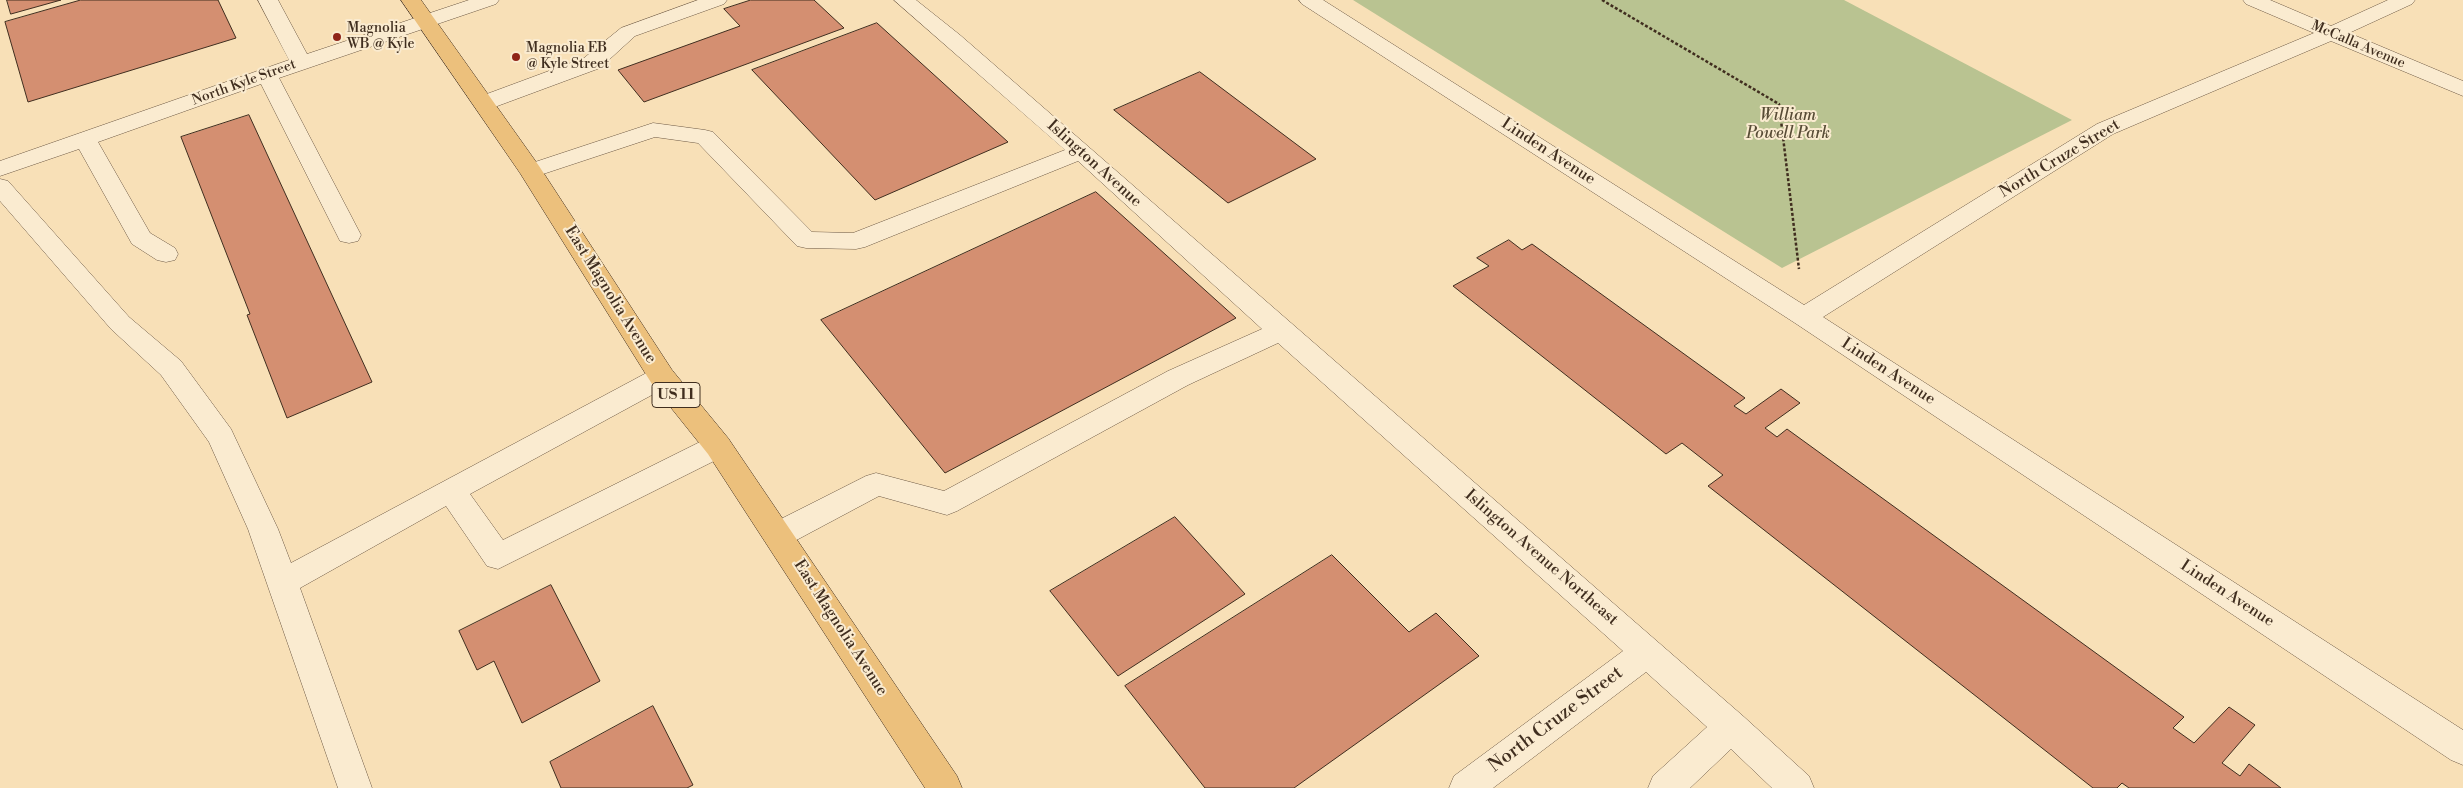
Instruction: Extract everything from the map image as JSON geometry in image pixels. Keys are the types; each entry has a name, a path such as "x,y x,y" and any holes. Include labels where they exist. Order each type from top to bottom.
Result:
{"main road":[{"name":"East Magnolia Avenue","path":"418,10 531,171 662,377 718,446 945,788"}],"street":[{"path":"268,0 301,63"},
{"name":"North Kyle Street","path":"0,168 301,63 418,10 489,0"},
{"path":"484,103 592,64 628,32 717,0"},
{"name":"Islington Avenue","path":"904,0 1081,152 1281,331"},
{"name":"Linden Avenue","path":"1310,0 1804,317 2463,749"},
{"name":"McCalla Avenue","path":"2254,0 2463,89"},
{"name":"North Cruze Street","path":"1804,317 2105,129 2405,0"},
{"path":"267,75 349,236"},
{"path":"531,171 653,130 705,137 806,240 856,241 1081,152"},
{"path":"85,139 141,238 166,254"},
{"path":"0,186 120,323 171,368 221,437 263,529 355,788"},
{"path":"778,535 876,484 946,503 1178,378 1281,331"},
{"name":"Islington Avenue Northeast","path":"1281,331 1647,652 1797,788"},
{"path":"282,583 662,377"},
{"path":"451,490 498,557 718,446"},
{"name":"North Cruze Street","path":"1466,788 1647,652"},
{"path":"1665,788 1730,727"}],"path":[{"path":"1602,0 1779,104 1804,317"}],"green space":[{"name":"William Powell Park","path":"1353,0 1844,0 2072,120 1782,268"}],"building":[{"path":"7,0 61,0 11,14"},
{"path":"81,0 218,0 236,38 28,102 5,22"},
{"path":"751,0 814,0 844,28 644,102 618,70 740,26 724,9"},
{"path":"877,23 1008,142 875,200 752,70"},
{"path":"1200,72 1316,159 1228,203 1114,110"},
{"path":"249,115 372,382 287,418 247,315 250,314 181,137"},
{"path":"1096,192 1236,318 945,473 821,320"},
{"path":"1509,240 1522,250 1532,244 1745,398 1734,406 1746,414 1781,389 1800,403 1765,428 1777,437 1787,429 2184,717 2173,728 2194,743 2229,707 2255,725 2222,763 2240,776 2249,764 2281,788 2129,788 2122,783 2117,788 2093,788 1708,486 1723,475 1682,443 1666,454 1453,286 1489,266 1477,258"},
{"path":"1175,517 1245,594 1118,676 1050,591"},
{"path":"1332,555 1409,632 1436,613 1479,656 1294,788 1205,788 1125,686"},
{"path":"551,585 600,681 522,723 494,661 477,670 459,631"},
{"path":"653,706 693,785 687,788 561,788 550,762"}],"place":[{"name":"Magnolia WB @ Kyle","path":"337,37"},
{"name":"Magnolia EB @ Kyle Street","path":"516,57"}]}
